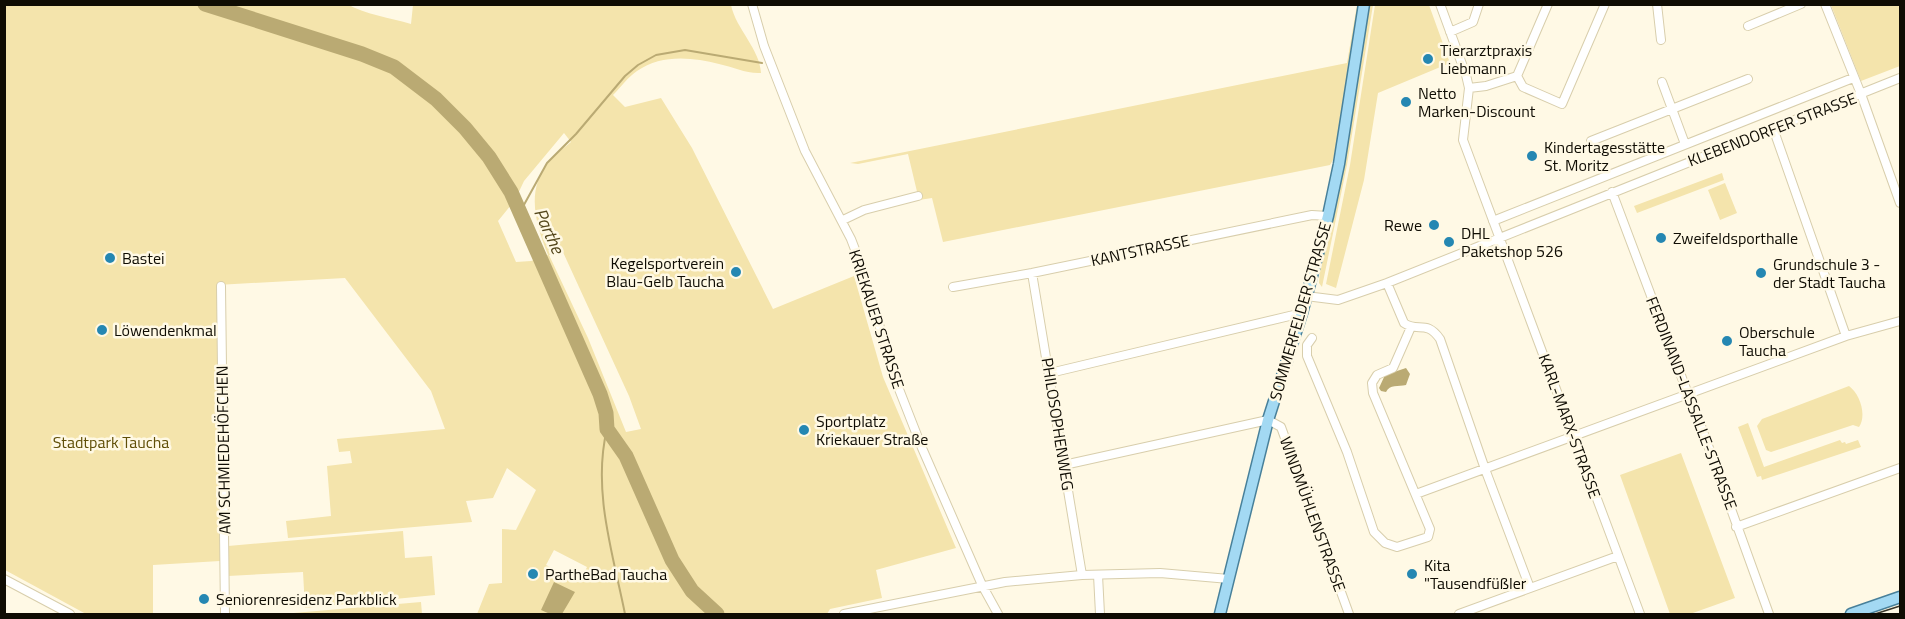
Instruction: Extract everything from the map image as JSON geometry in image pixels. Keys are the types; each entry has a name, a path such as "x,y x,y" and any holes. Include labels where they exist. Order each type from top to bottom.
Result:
{"main road":[{"name":"SOMMERFELDER STRASSE","path":"1220,615 1269,420 1302,313 1328,216 1340,164 1364,4"},
{"path":"1851,615 1900,597"}],"street":[{"name":"KRIEKAUER STRASSE","path":"752,4 764,46 806,151 843,220 864,273 896,379 945,502 998,615"},
{"path":"1440,4 1467,75 1469,88 1486,86 1517,76 1548,4"},
{"path":"1517,76 1523,87 1562,104 1605,4"},
{"path":"1657,4 1661,40"},
{"path":"1748,26 1801,4"},
{"path":"1825,4 1900,202"},
{"path":"1450,32 1473,22 1479,5"},
{"name":"KLEBENDORFER STRASSE","path":"1493,220 1853,78"},
{"name":"KLEBENDORFER STRASSE","path":"1306,296 1338,300 1387,283 1900,78"},
{"path":"1591,141 1748,80"},
{"name":"KLEBENDORFER STRASSE","path":"1662,82 1685,144"},
{"name":"KARL-MARX-STRASSE","path":"1469,88 1463,140 1640,615"},
{"path":"1773,129 1846,336"},
{"name":"FERDINAND-LASSALLE-STRASSE","path":"1612,192 1692,401 1769,615"},
{"path":"843,220 864,210 918,196"},
{"name":"KANTSTRASSE","path":"953,286 1032,273 1312,215 1328,216"},
{"name":"PHILOSOPHENWEG","path":"1032,273 1082,575"},
{"path":"1387,283 1402,321 1411,327 1426,327 1434,331 1440,339 1485,469 1530,588"},
{"name":"AM SCHMIEDEHÖFCHEN","path":"221,286 225,615"},
{"path":"1050,373 1302,313"},
{"path":"1416,494 1846,336 1900,321"},
{"path":"1312,338 1307,347 1308,358 1347,452 1371,527 1385,543 1401,547 1429,536 1431,530 1372,387 1377,375 1394,368 1411,327"},
{"path":"1064,465 1269,420"},
{"name":"WINDMÜHLENSTRASSE","path":"1269,420 1281,427 1349,615"},
{"path":"1736,527 1900,468"},
{"path":"1459,615 1617,555"},
{"path":"844,615 982,585 1082,575 1160,573 1229,579"},
{"path":"1098,575 1100,615"},
{"path":"4,579 70,615"}],"green space":[{"name":"Stadtpark Taucha","path":"347,4 369,13 411,24 413,5 731,5 757,56 761,73 698,60 666,59 637,71 613,95 625,107 661,98 692,148 773,309 854,276 883,377 956,548 876,570 882,598 830,609 827,614 477,614 489,584 502,583 502,529 516,530 536,490 507,468 493,498 466,501 472,522 288,538 286,521 331,516 327,466 352,463 350,451 339,452 337,439 445,429 431,391 345,278 217,285 220,561 153,565 153,614 86,614 5,570 4,5","holes":["564,133 571,142 549,161 537,184 535,196 537,220 548,255 531,261 516,262 498,221 515,200 524,181","562,250 629,396 641,429 626,432 588,338 549,255","554,550 587,567 580,582 546,565"]},
{"path":"1357,5 1360,5 1343,113 1330,165 943,242 932,198 919,200 908,154 858,164 850,163 1347,63"},
{"path":"1368,5 1373,5 1347,165 1322,287 1319,283 1320,270 1343,164"},
{"path":"1375,5 1429,5 1450,63 1378,93 1364,180 1336,288 1326,284 1350,165"},
{"path":"1831,5 1900,5 1900,66 1861,81"},
{"path":"1722,173 1724,180 1637,213 1634,206"},
{"path":"1725,183 1737,213 1720,220 1708,190"},
{"path":"1849,386 1861,405 1862,417 1859,427 1853,425 1771,452 1766,450 1757,426 1762,419"},
{"path":"1748,423 1764,467 1840,440 1846,444 1858,440 1861,447 1762,480 1761,476 1757,477 1738,427"},
{"path":"1681,453 1735,598 1690,614 1670,614 1620,475"},
{"path":"403,531 405,558 432,556 435,595 305,608 303,572 228,576 228,546"},
{"path":"421,602 422,614 282,614"}],"shaded area":[{"path":"1406,368 1410,374 1406,385 1392,387 1386,392 1381,391 1379,388 1385,375"},
{"path":"554,582 575,592 562,614 550,614 541,610"}],"waterway":[{"name":"Parthe","path":"205,4 362,54 394,67 436,99 465,128 489,157 511,192 600,394 606,413 607,429 626,456 672,560 692,591 717,614"},
{"path":"520,212 547,163 576,134 625,76 638,65 656,55 685,50 762,63"},
{"path":"607,429 603,452 603,499 625,614"}],"tram line":[{"path":"1875,614 1900,606"}],"place":[{"name":"Tierarztpraxis Liebmann","path":"1428,59"},
{"name":"Netto Marken-Discount","path":"1406,102"},
{"name":"Kindertagesstätte St. Moritz","path":"1532,156"},
{"name":"Rewe","path":"1434,225"},
{"name":"Zweifeldsporthalle","path":"1661,238"},
{"name":"DHL Paketshop 526","path":"1449,242"},
{"name":"Bastei","path":"110,258"},
{"name":"Kegelsportverein Blau-Gelb Taucha","path":"736,272"},
{"name":"Grundschule 3 - der Stadt Taucha","path":"1761,273"},
{"name":"Löwendenkmal","path":"102,330"},
{"name":"Oberschule Taucha","path":"1727,341"},
{"name":"Sportplatz Kriekauer Straße","path":"804,430"},
{"name":"PartheBad Taucha","path":"533,574"},
{"name":"Kita \"Tausendfüßler","path":"1412,574"},
{"name":"Seniorenresidenz Parkblick","path":"204,599"}]}
